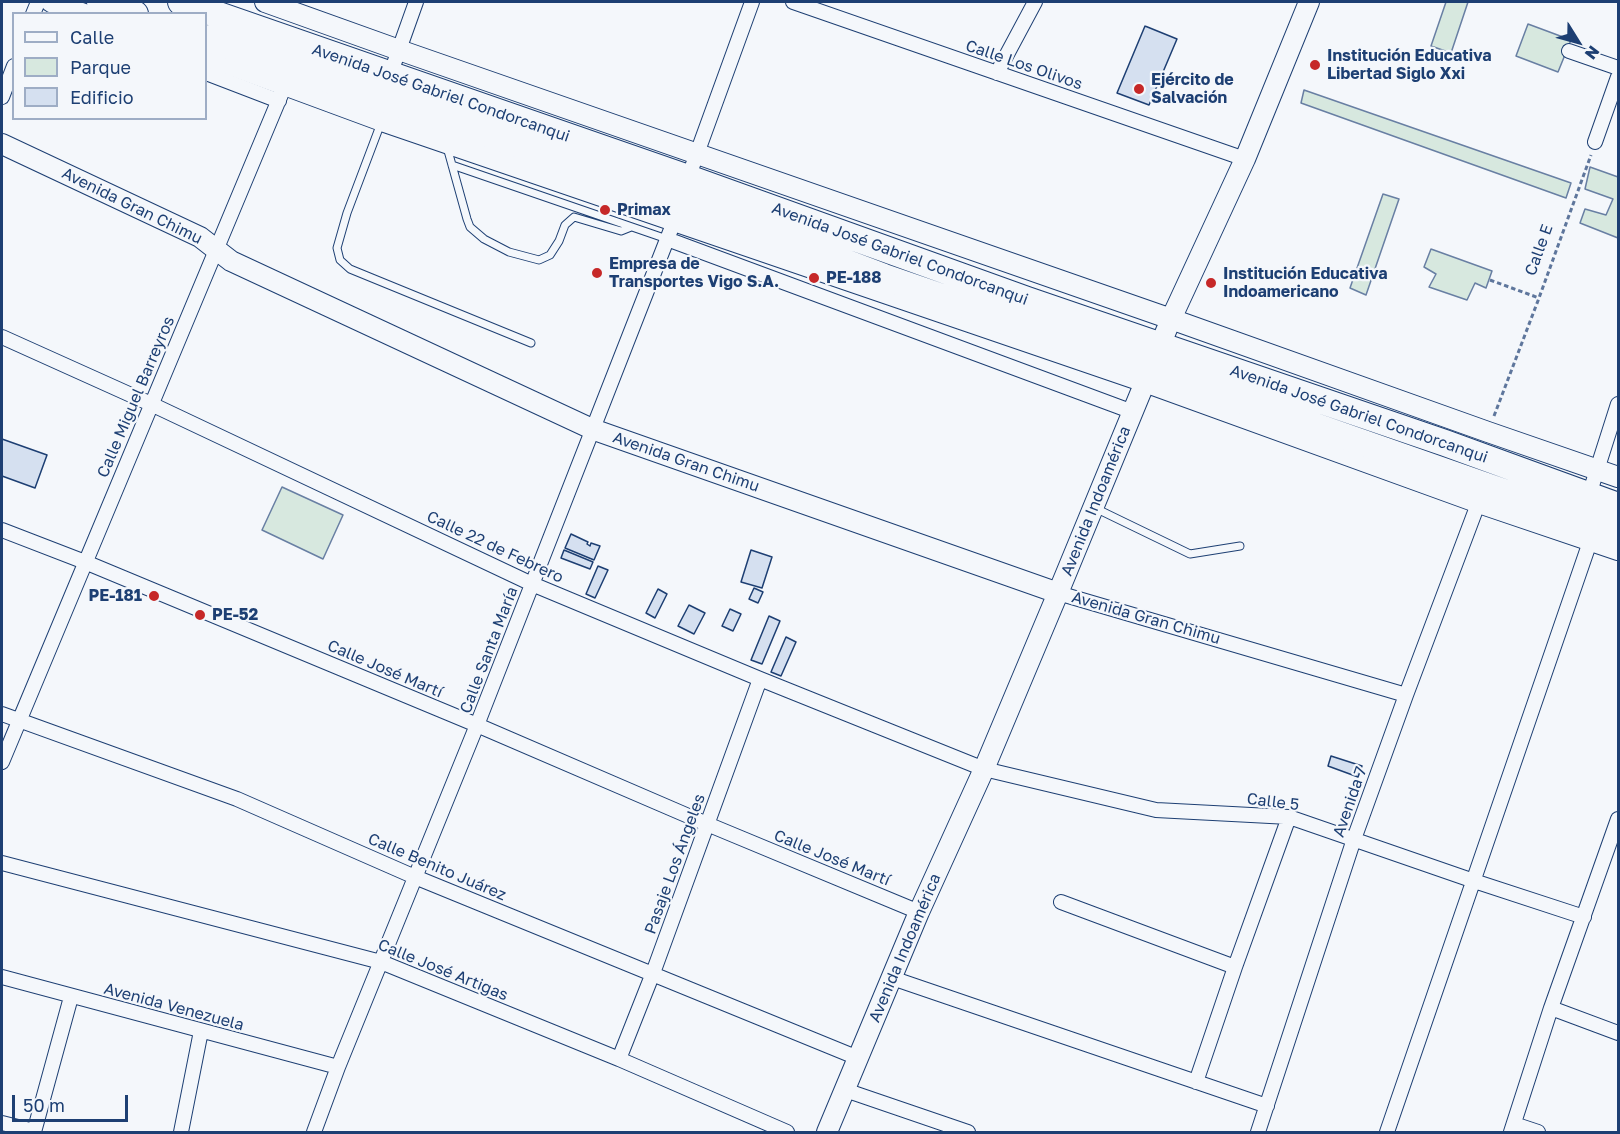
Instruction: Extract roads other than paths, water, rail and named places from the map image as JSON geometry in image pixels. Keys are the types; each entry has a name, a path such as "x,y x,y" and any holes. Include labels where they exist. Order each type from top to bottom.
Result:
{"highway":[{"path":"100,2 129,12"},
{"name":"Avenida José Gabriel Condorcanqui","path":"182,2 197,12"},
{"name":"Avenida José Gabriel Condorcanqui","path":"207,19 290,74 390,75 681,199 884,277 1148,375 1482,494 1602,532"},
{"name":"Avenida José Gabriel Condorcanqui","path":"207,38 290,74 445,130 1027,300 1445,443 1618,506"}],"street":[{"name":"Avenida José Gabriel Condorcanqui","path":"265,2 1171,318 1618,477"},
{"path":"390,75 416,2"},
{"name":"Calle Santa María","path":"314,1132 338,1067 477,725 667,239 752,2"},
{"name":"Calle Los Olivos","path":"793,2 1245,159"},
{"path":"997,73 1035,2"},
{"name":"Avenida Indoamérica","path":"827,1132 920,912 984,769 1171,318 1245,159 1303,3"},
{"path":"41,8 70,12"},
{"path":"1569,51 1618,68"},
{"name":"Avenida José Gabriel Condorcanqui","path":"207,57 290,74 382,121 445,130"},
{"path":"2,97 12,71"},
{"path":"207,74 290,74"},
{"name":"Calle Miguel Barreyros","path":"2,762 290,74"},
{"path":"1595,142 1618,77"},
{"name":"Avenida Gran Chimu","path":"2,144 200,237 231,261 592,429 1058,592 1406,695"},
{"path":"667,239 1133,412"},
{"name":"Calle 22 de Febrero","path":"2,337 151,404 532,584 984,769"},
{"path":"1387,1132 1474,881 1602,532 1589,495 1618,404"},
{"name":"Avenida 7","path":"1258,1132 1354,839 1482,494"},
{"name":"Calle José Martí","path":"2,530 85,562 477,725 920,912"},
{"name":"Avenida José Gabriel Condorcanqui","path":"1602,532 1618,550"},
{"name":"Pasaje Los Ángeles","path":"619,1059 653,973 760,679"},
{"name":"Calle Benito Juárez","path":"2,714 237,799 415,877 858,1058"},
{"name":"Calle 5","path":"984,769 1156,810 1289,817 1584,917"},
{"path":"1196,1082 1289,817"},
{"path":"1538,1132 1512,1128 1551,1008 1618,819"},
{"name":"Calle José Artigas","path":"2,863 381,962 619,1059 788,1132"},
{"path":"1061,902 1235,967"},
{"name":"Avenida Venezuela","path":"2,977 338,1067"},
{"path":"892,978 1267,1106"},
{"path":"2,1123 34,1132 71,997"},
{"path":"1551,1008 1618,1033"},
{"path":"181,1132 201,1031"},
{"path":"845,1090 968,1132"}],"lane":[{"path":"382,121 347,213 337,248 340,260 350,268 531,343"},
{"path":"445,130 466,219 470,227 483,239 509,252 539,260 550,255 565,225 573,217 583,218 621,231 631,227"},
{"path":"452,165 667,239"},
{"path":"1092,507 1190,554 1240,546"}],"place":[{"name":"Institución Educativa Libertad Siglo Xxi","path":"1315,65"},
{"name":"Ejército de Salvación","path":"1139,89"},
{"name":"Primax","path":"605,210"},
{"name":"Empresa de Transportes Vigo S.A.","path":"597,273"},
{"name":"PE-188","path":"814,278"},
{"name":"Institución Educativa Indoamericano","path":"1211,283"},
{"name":"PE-181","path":"154,596"},
{"name":"PE-52","path":"200,615"}]}
